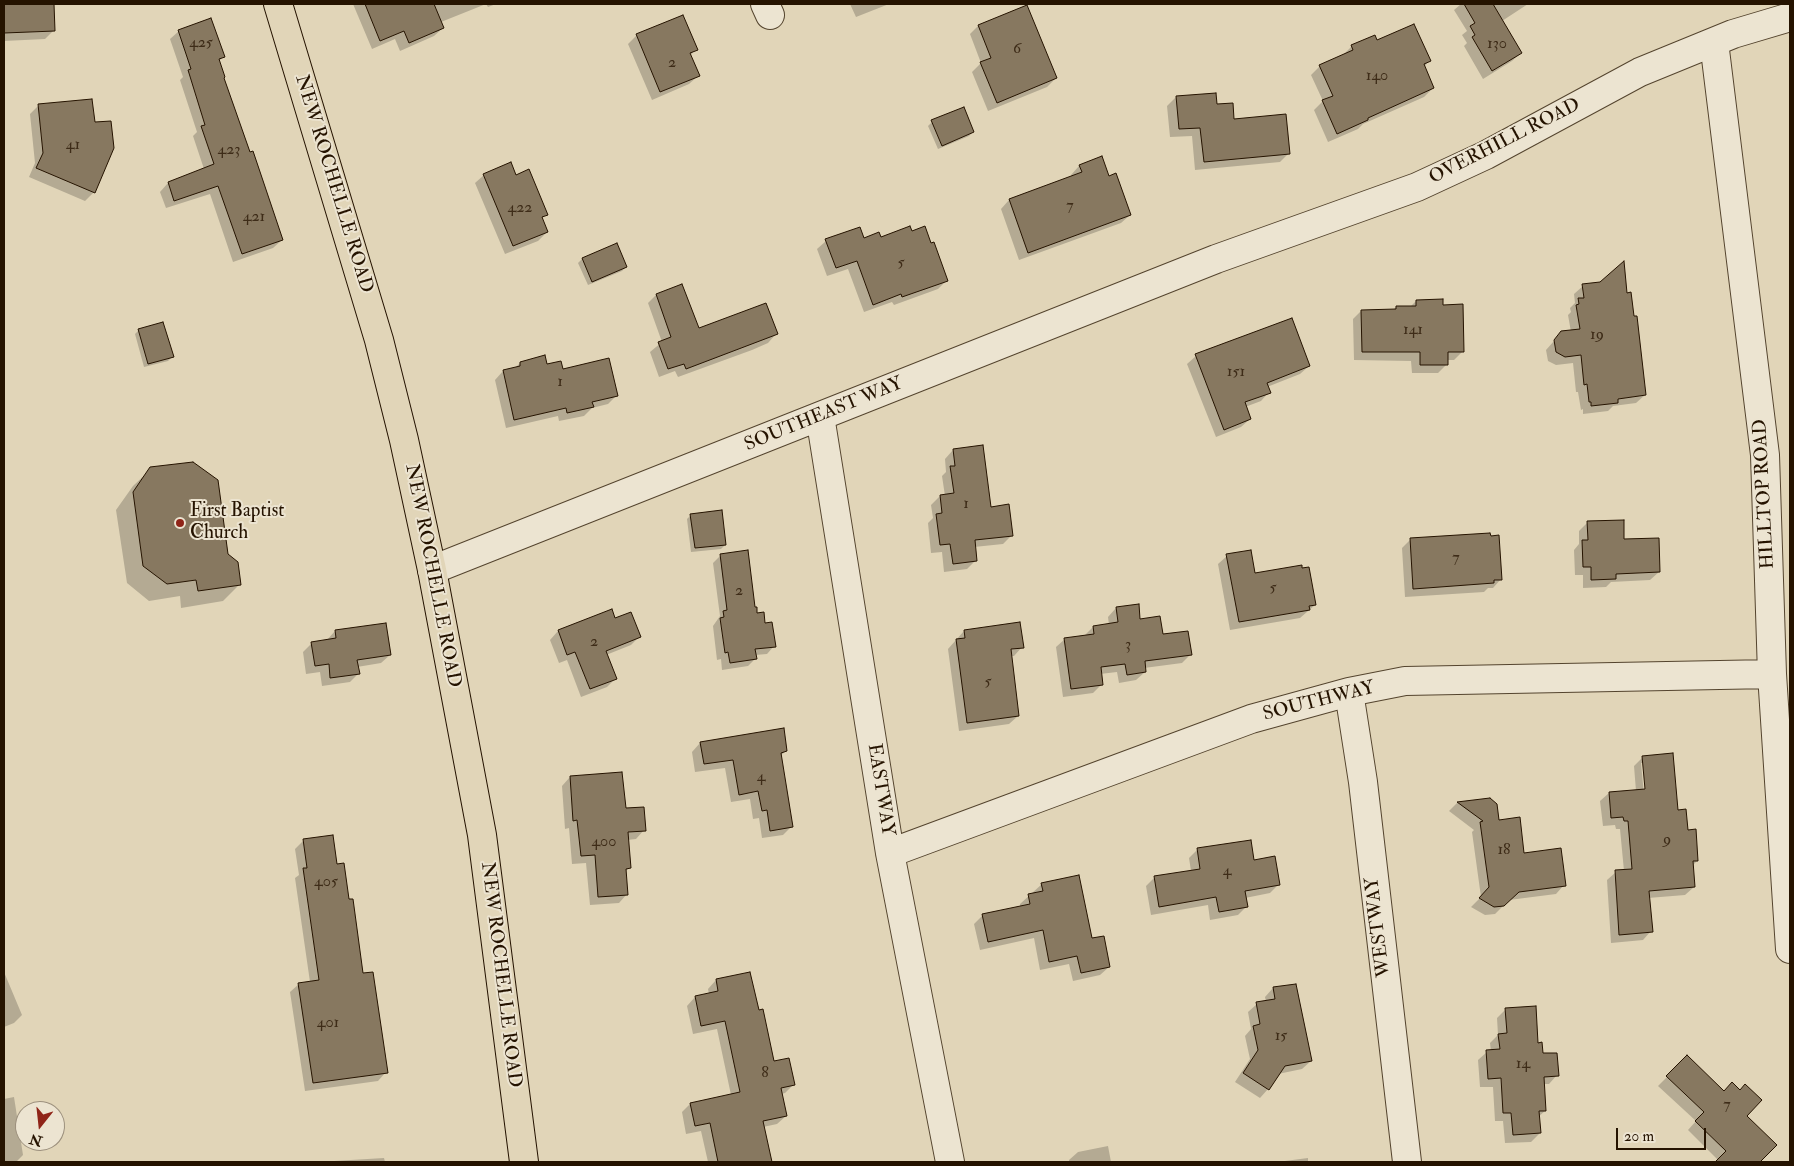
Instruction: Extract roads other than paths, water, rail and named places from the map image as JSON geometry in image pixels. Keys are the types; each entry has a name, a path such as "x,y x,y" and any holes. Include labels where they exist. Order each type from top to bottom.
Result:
{"main road":[{"name":"NEW ROCHELLE ROAD","path":"278,4 379,340 404,440 432,570 482,836 524,1162"}],"street":[{"name":"OVERHILL ROAD","path":"1216,259 1417,186 1486,155 1640,72 1733,34 1790,17"},
{"name":"HILLTOP ROAD","path":"1714,42 1765,455 1772,674 1790,949"},
{"name":"SOUTHEAST WAY","path":"432,570 1216,259"},
{"name":"EASTWAY","path":"820,416 890,853 950,1162"},
{"name":"SOUTHWAY","path":"890,853 1251,719 1349,692 1405,681 1772,674"},
{"name":"WESTWAY","path":"1349,692 1363,782 1407,1162"}],"place":[{"name":"First Baptist Church","path":"180,523"}]}
